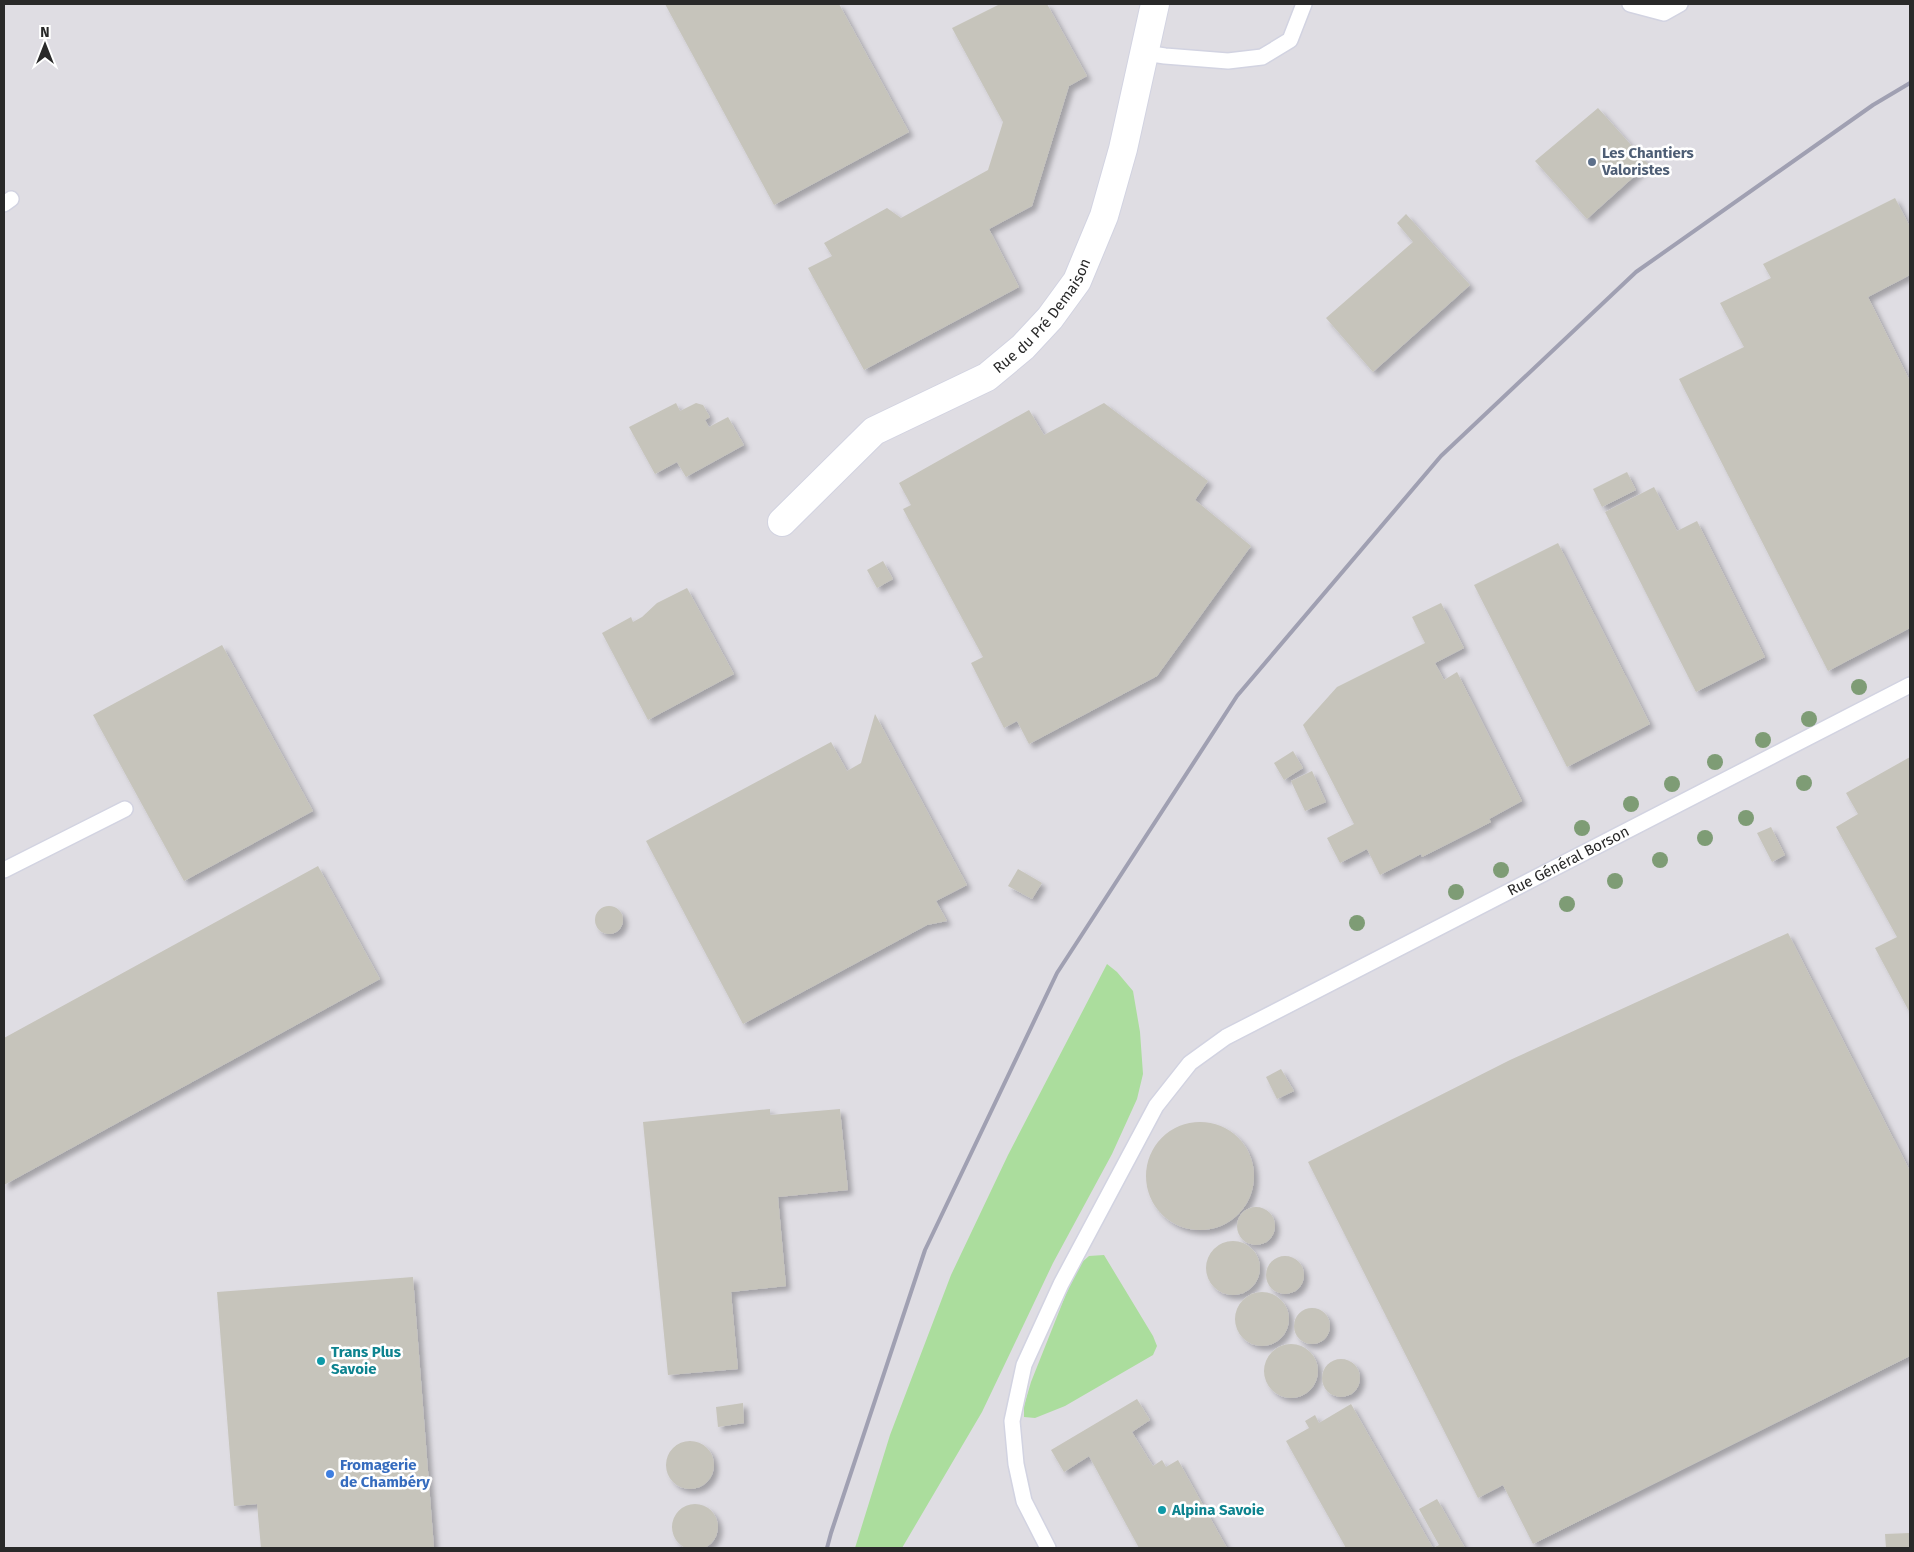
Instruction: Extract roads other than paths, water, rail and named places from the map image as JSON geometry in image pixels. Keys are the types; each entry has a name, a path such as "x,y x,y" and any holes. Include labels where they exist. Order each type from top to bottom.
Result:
{"street":[{"name":"Rue du Pré Demaison","path":"782,522 874,431 987,377 1023,347 1050,318 1077,281 1104,216 1123,148 1155,4"}],"lane":[{"path":"1145,53 1228,61 1262,57 1290,40 1304,4"},
{"path":"1630,4 1664,13 1680,4"},
{"name":"Rue Général Borson","path":"1048,1548 1024,1501 1016,1464 1012,1421 1024,1365 1061,1284 1156,1106 1190,1063 1226,1037 1910,685"},
{"path":"4,870 125,809"}],"railway":[{"path":"827,1548 925,1250 1057,973 1237,696 1441,456 1636,272 1873,105 1910,83"}],"place":[{"name":"Les Chantiers Valoristes","path":"1592,162"},
{"name":"Trans Plus Savoie","path":"321,1361"},
{"name":"Fromagerie de Chambéry","path":"330,1474"},
{"name":"Alpina Savoie","path":"1162,1510"}]}
